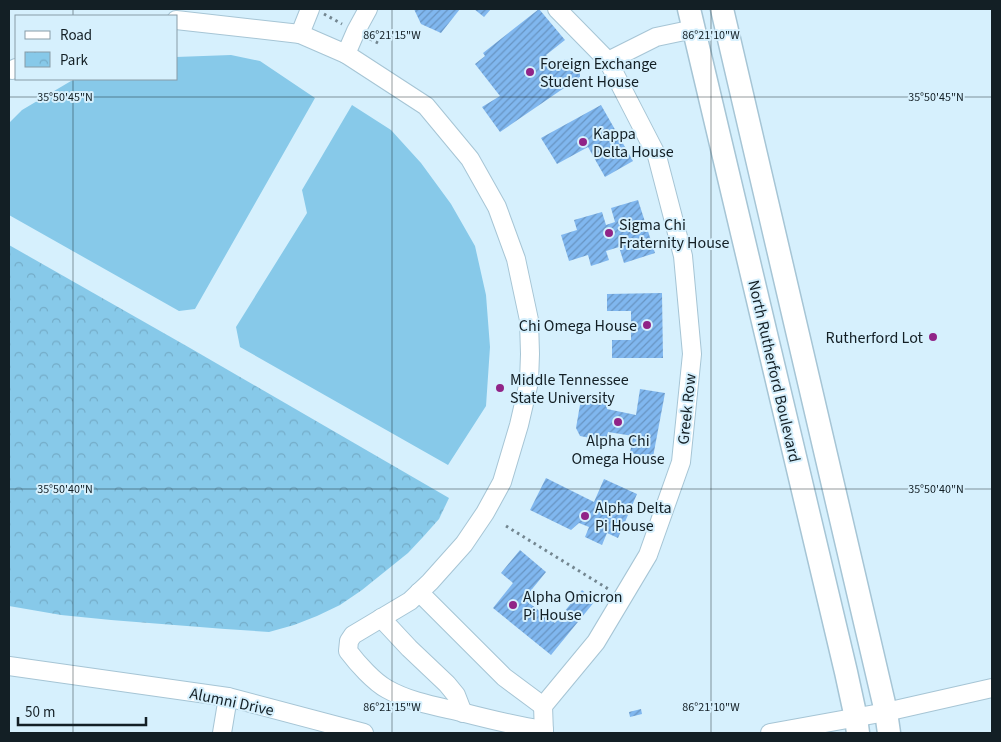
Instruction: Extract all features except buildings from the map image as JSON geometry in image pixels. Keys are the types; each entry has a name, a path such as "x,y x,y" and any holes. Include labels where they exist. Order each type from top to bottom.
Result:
{"main road":[{"name":"North Rutherford Boulevard","path":"722,9 888,723"},
{"name":"North Rutherford Boulevard","path":"692,19 857,725"}],"street":[{"path":"300,34 310,9"},
{"path":"346,54 368,9"},
{"name":"Greek Row","path":"543,706 596,642 648,555 681,462 692,354 683,256 657,156 608,61 557,9"},
{"path":"608,61 692,19"},
{"path":"178,20 300,34 346,54 426,106 470,159 497,207 516,259 529,320 530,354 528,382 519,425 502,482 485,513 464,544 410,601 353,635 349,641 348,651 385,688 409,700 544,732 543,706 504,677 419,592"},
{"path":"381,618 447,684 456,695 463,713"},
{"name":"Alumni Drive","path":"9,666 228,697 364,733"},
{"path":"770,733 888,723 992,688"},
{"path":"222,733 228,697"}],"path":[{"path":"506,526 617,594"}],"green space":[{"path":"231,55 260,61 315,98 195,309 179,311 9,215 9,123 22,110 75,80 178,80 178,57"},
{"path":"352,105 391,130 421,163 451,204 475,246 486,295 490,347 486,406 448,465 240,347 236,327 307,213 302,190"},
{"path":"9,245 449,498 439,519 408,553 340,605 294,625 269,632 61,615 9,606"}],"place":[{"name":"Foreign Exchange Student House","path":"530,72"},
{"name":"Kappa Delta House","path":"583,142"},
{"name":"Sigma Chi Fraternity House","path":"609,233"},
{"name":"Chi Omega House","path":"647,325"},
{"name":"Rutherford Lot","path":"933,337"},
{"name":"Middle Tennessee State University","path":"500,388"},
{"name":"Alpha Chi Omega House","path":"618,422"},
{"name":"Alpha Delta Pi House","path":"585,516"},
{"name":"Alpha Omicron Pi House","path":"513,605"}]}
